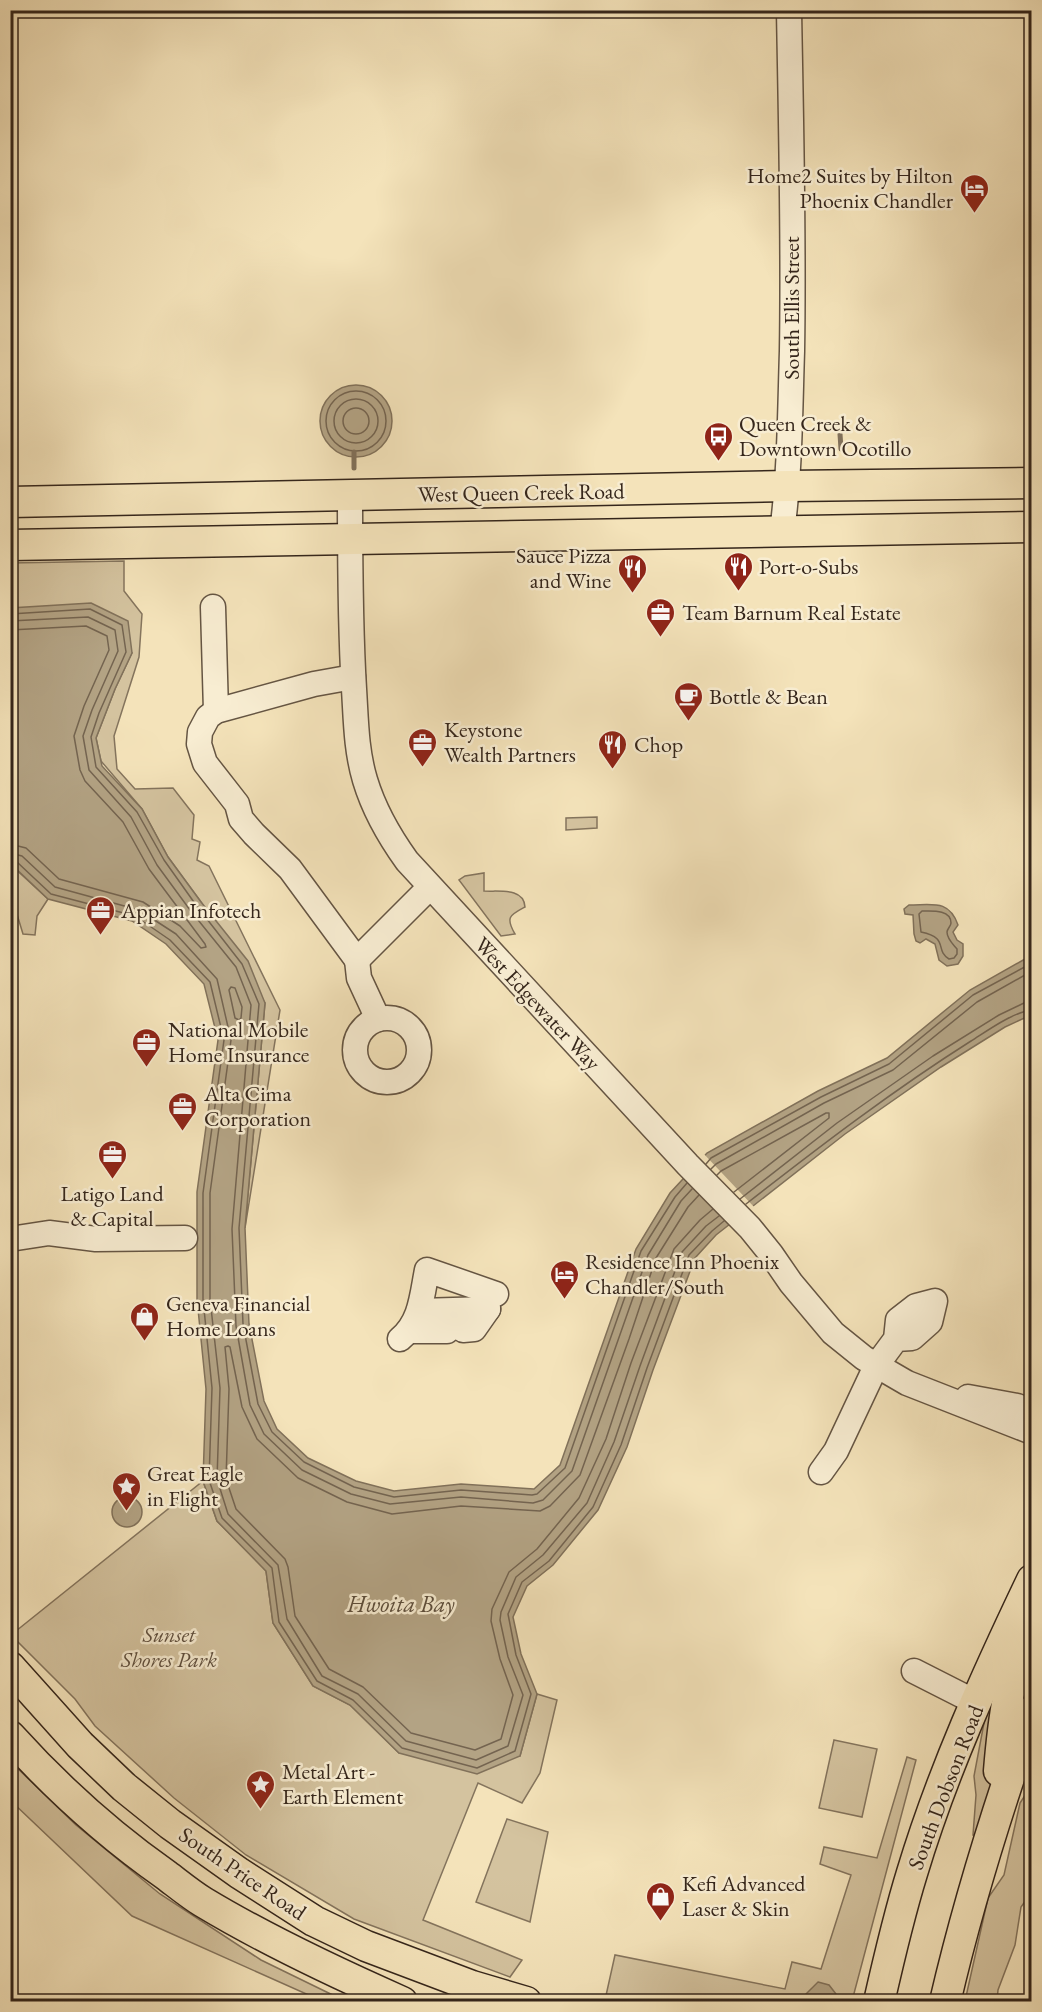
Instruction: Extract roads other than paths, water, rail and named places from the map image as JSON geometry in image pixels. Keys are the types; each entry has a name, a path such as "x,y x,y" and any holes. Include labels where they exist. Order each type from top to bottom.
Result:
{"main road":[{"name":"West Queen Creek Road","path":"10,502 1032,483"},
{"name":"West Queen Creek Road","path":"10,545 1032,527"},
{"name":"South Dobson Road","path":"879,2001 912,1872 941,1789 1032,1580"},
{"path":"991,1830 1002,1723 1018,1656 1032,1621"},
{"name":"South Price Road","path":"10,1667 80,1745 124,1787 170,1824 238,1873 314,1921 366,1946 472,1986 526,2001"},
{"path":"945,2001 976,1879 1032,1711"},
{"name":"South Price Road","path":"10,1736 83,1809 136,1854 201,1901 280,1945 402,2001"}],"street":[{"name":"South Ellis Street","path":"782,532 788,486 793,294 789,10"},
{"name":"West Edgewater Way","path":"350,496 353,677 358,751 375,808 388,834 407,861 688,1165 750,1228 797,1292 825,1325 864,1358 907,1383 1032,1432"},
{"path":"213,607 216,711"},
{"path":"353,677 304,687 216,711 208,717 200,732 199,744 205,763 237,804 241,819 290,869 357,960 359,978 378,1019"},
{"path":"357,960 430,887"},
{"path":"10,1239 49,1233 96,1239 185,1238"},
{"path":"410,1327 427,1270 496,1294"},
{"path":"488,1309 474,1329 410,1327 488,1309"},
{"path":"821,1472 836,1451 876,1366 896,1339"},
{"name":"West Edgewater Way","path":"942,1397 966,1396 1017,1406 1032,1412"},
{"path":"914,1671 977,1702"}],"water":[{"path":"356,385 376,391 386,401 392,421 386,441 376,451 356,457 336,451 326,441 320,421 326,401 336,391"},
{"name":"Hwoita Bay","path":"91,603 128,621 132,653 96,738 102,766 142,809 168,857 248,961 265,1003 245,1228 249,1324 264,1401 277,1429 308,1458 356,1481 394,1491 461,1484 534,1489 560,1465 636,1249 670,1193 707,1153 818,1091 887,1058 970,990 1031,957 1031,1015 1005,1027 941,1067 845,1134 716,1235 695,1258 627,1447 598,1510 553,1565 527,1586 513,1617 521,1654 537,1694 520,1756 477,1774 399,1753 350,1705 313,1686 273,1623 266,1571 217,1521 203,1481 206,1389 197,1299 197,1192 218,1040 204,984 166,944 132,921 48,899 11,864 10,608"},
{"path":"909,905 939,905 950,911 958,925 953,932 957,940 963,944 963,956 958,964 947,966 939,960 935,944 926,939 920,943 916,941 913,915 905,914 904,909"},
{"path":"127,1497 138,1501 142,1512 138,1523 127,1527 116,1523 112,1512 116,1501"},
{"path":"818,1982 829,1985 836,1994 835,2001 799,2001"}],"waterway":[{"path":"840,434 841,449"},
{"path":"354,452 354,468"}],"place":[{"name":"Home2 Suites by Hilton Phoenix Chandler","path":"974,214"},
{"name":"Queen Creek & Downtown Ocotillo","path":"718,462"},
{"name":"Port-o-Subs","path":"738,592"},
{"name":"Sauce Pizza and Wine","path":"632,594"},
{"name":"Team Barnum Real Estate","path":"661,638"},
{"name":"Bottle & Bean","path":"688,722"},
{"name":"Keystone Wealth Partners","path":"423,768"},
{"name":"Chop","path":"613,770"},
{"name":"Appian Infotech","path":"100,936"},
{"name":"National Mobile Home Insurance","path":"147,1068"},
{"name":"Alta Cima Corporation","path":"183,1132"},
{"name":"Latigo Land & Capital","path":"112,1180"},
{"name":"Residence Inn Phoenix Chandler/South","path":"564,1300"},
{"name":"Geneva Financial Home Loans","path":"145,1342"},
{"name":"Great Eagle in Flight","path":"126,1512"},
{"name":"Metal Art - Earth Element","path":"261,1810"},
{"name":"Kefi Advanced Laser & Skin","path":"661,1922"}],"park label":[{"name":"Sunset Shores Park","path":"169,1646"}]}
